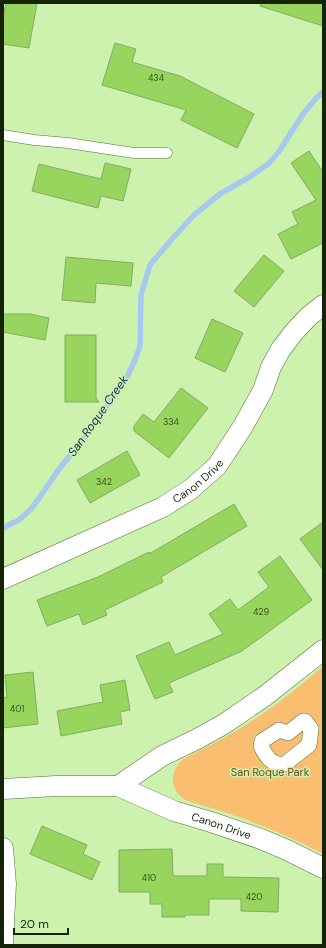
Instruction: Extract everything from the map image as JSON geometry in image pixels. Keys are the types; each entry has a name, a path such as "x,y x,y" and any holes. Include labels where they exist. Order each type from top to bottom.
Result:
{"street":[{"name":"Canon Drive","path":"3,579 163,508 191,489 217,466 242,428 263,390 271,367 281,349 298,327 323,305"},
{"path":"118,786 162,756 197,739 235,716 265,696 323,650"},
{"name":"Canon Drive","path":"3,789 56,786 118,786 174,811 261,839 323,868"},
{"path":"3,848 6,884 3,943"}],"lane":[{"path":"3,135 134,153 167,153"}],"green space":[{"name":"San Roque Park","path":"323,666 323,854 266,827 185,800 180,796 174,786 173,776 182,760 229,735 266,712"}],"building":[{"path":"6,3 37,3 29,48 3,44 3,17"},
{"path":"261,3 323,3 323,26 260,6"},
{"path":"115,43 136,49 132,62 180,76 254,114 237,148 181,120 186,110 102,85"},
{"path":"309,151 323,172 323,243 291,259 278,234 298,224 292,212 316,200 291,163"},
{"path":"105,163 131,169 123,201 101,196 98,208 32,191 39,164 101,179"},
{"path":"264,255 284,271 254,307 234,291"},
{"path":"66,257 133,263 131,286 96,283 95,303 62,300"},
{"path":"3,314 30,314 49,318 45,340 3,332"},
{"path":"212,319 243,333 225,372 195,358"},
{"path":"65,335 96,335 96,398 99,402 65,402"},
{"path":"181,388 208,408 169,458 134,431 134,426 143,414 154,422"},
{"path":"127,451 140,475 90,503 77,480"},
{"path":"234,504 247,526 161,577 163,582 105,610 107,615 83,625 79,614 47,626 37,600 98,577 149,552 149,554"},
{"path":"323,522 323,570 300,539"},
{"path":"280,556 312,600 242,651 169,683 173,692 155,699 136,656 169,642 175,655 223,634 209,614 230,599 238,610 269,587 258,572"},
{"path":"33,672 38,724 3,728 3,698 7,697 5,675"},
{"path":"125,680 130,710 120,712 122,724 61,736 57,711 103,702 100,685"},
{"path":"42,826 87,845 83,854 100,862 92,880 30,854"},
{"path":"172,849 173,876 207,876 207,864 223,864 223,877 279,878 278,912 241,911 241,899 209,899 209,915 162,917 162,904 150,904 150,892 119,892 119,850"}],"waterway":[{"name":"San Roque Creek","path":"3,528 19,520 31,509 59,469 86,436 127,377 140,346 141,295 150,265 194,215 220,194 248,178 268,164 278,153 303,114 323,92"}]}
